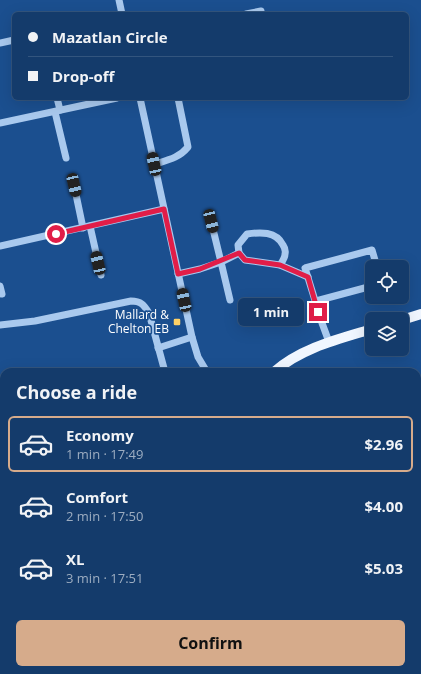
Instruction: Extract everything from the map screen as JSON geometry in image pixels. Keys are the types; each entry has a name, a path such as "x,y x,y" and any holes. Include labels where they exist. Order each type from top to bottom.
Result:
{"main road":[{"path":"409,318 421,314"},
{"path":"279,368 298,356 329,342 365,331"}],"street":[{"path":"119,0 122,12"},
{"path":"256,12 261,11"},
{"path":"0,43 12,40"},
{"path":"57,100 66,158"},
{"path":"0,124 109,100"},
{"path":"140,100 192,337 198,357 205,368"},
{"path":"154,164 174,158 183,153 188,147 178,100"},
{"path":"74,185 101,275"},
{"path":"0,246 164,209"},
{"path":"211,221 230,300"},
{"path":"280,265 285,254 285,248 282,242 273,234 257,232 247,234 238,244 239,253 245,260 280,265 308,277"},
{"path":"329,342 305,268 372,250 375,260"},
{"path":"178,274 221,262 239,253"},
{"path":"0,286 2,294"},
{"path":"316,301 365,288"},
{"path":"0,325 35,321 132,301 139,301 145,306 149,313 164,368"},
{"path":"158,348 192,337"}],"place":[{"name":"Mallard & Chelton EB","path":"177,322"}],"route":[{"path":"56,234 164,209 178,274 221,262 239,253 245,260 280,265 308,277 318,312"}]}
